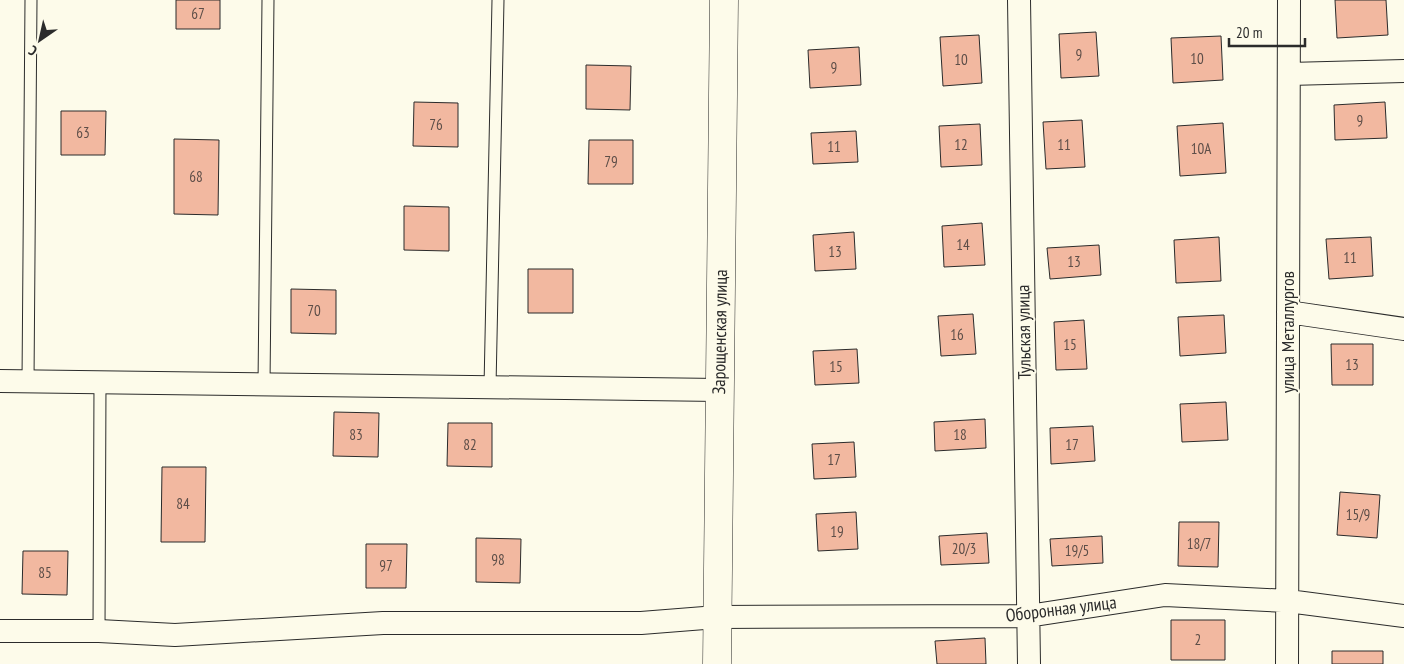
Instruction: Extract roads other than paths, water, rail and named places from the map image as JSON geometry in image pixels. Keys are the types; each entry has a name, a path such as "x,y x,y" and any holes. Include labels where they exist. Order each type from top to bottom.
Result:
{"street":[{"name":"Зарощенская улица","path":"717,664 724,0"},
{"name":"Тульская улица","path":"1019,0 1029,664"},
{"name":"улица Металлургов","path":"1287,664 1289,0"},
{"path":"1289,74 1404,71"},
{"path":"1288,312 1404,328"},
{"path":"0,381 719,390"},
{"name":"Оборонная улица","path":"0,631 99,631 175,635 383,623 641,623 717,617 1028,616 1165,595 1288,601 1404,616"}],"lane":[{"path":"28,382 31,0"},
{"path":"264,385 268,0"},
{"path":"490,388 498,0"},
{"path":"99,631 100,383"}]}
